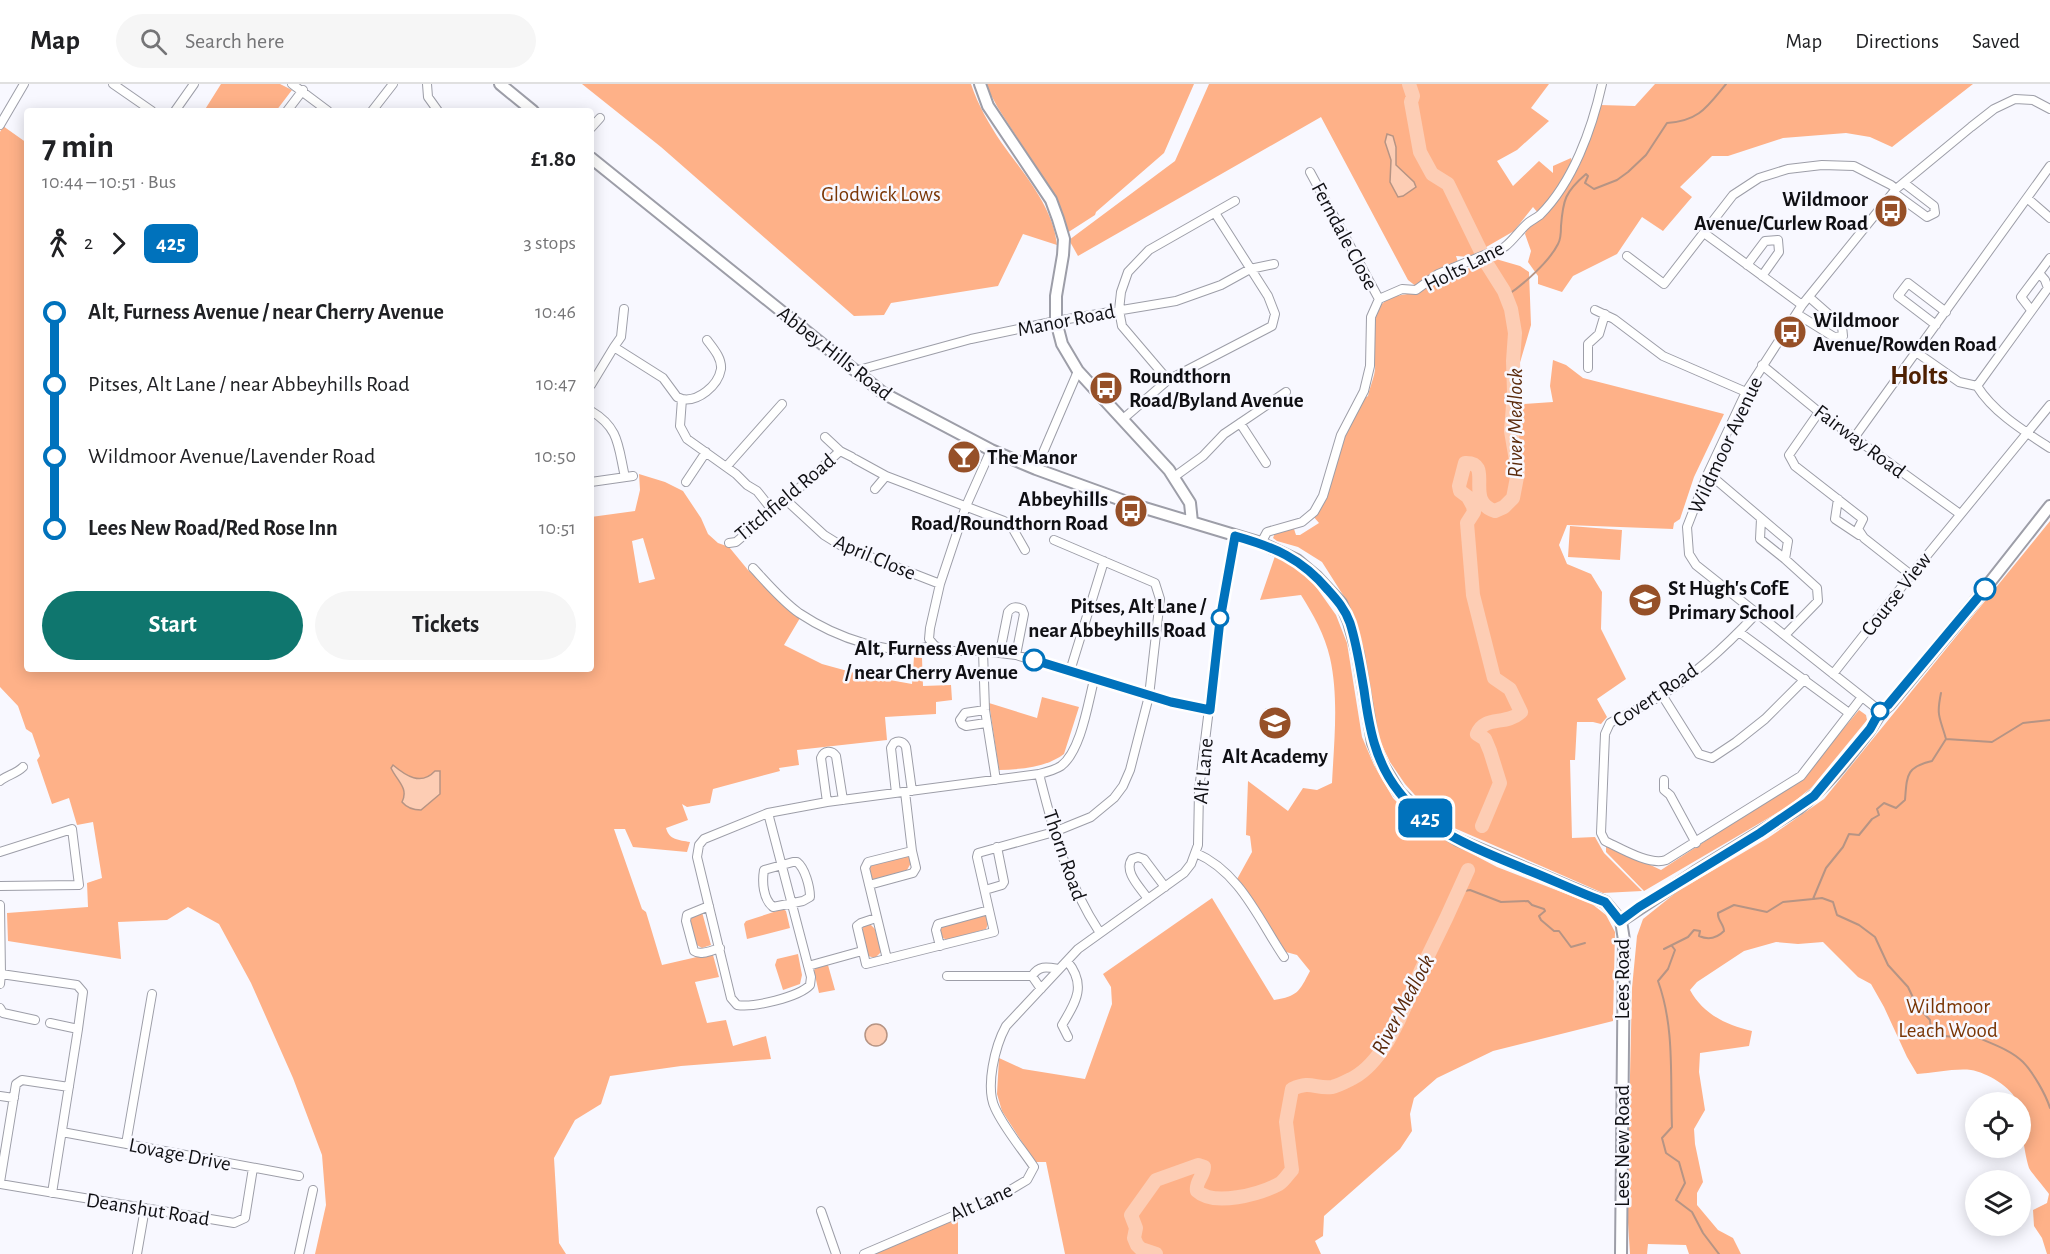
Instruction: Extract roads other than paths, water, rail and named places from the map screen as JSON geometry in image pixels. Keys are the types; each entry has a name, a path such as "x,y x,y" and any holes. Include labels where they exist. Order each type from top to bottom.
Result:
{"main road":[{"path":"500,84 529,108"},
{"path":"980,84 988,106 1051,200 1058,219 1064,239 1056,296 1056,321 1062,344 1078,371 1174,477 1190,503 1192,522"},
{"name":"Abbey Hills Road","path":"594,160 883,393 991,450 1036,469 1138,506 1261,543 1297,560 1316,576 1341,603 1358,654 1373,743 1382,764 1399,792 1431,823 1458,840 1605,902 1620,921"},
{"path":"1620,921 1760,833 1814,796 1870,729 1880,711 1888,705 1972,605 2050,506"},
{"name":"Lees Road","path":"1620,921 1624,940 1622,1037"},
{"name":"Lees New Road","path":"1621,1254 1622,1037"}],"street":[{"path":"0,125 24,84"},
{"path":"113,84 148,108"},
{"path":"178,108 194,84"},
{"path":"292,84 324,108"},
{"path":"374,108 393,84"},
{"path":"427,84 428,97 436,108"},
{"name":"Holts Lane","path":"1379,299 1401,289 1416,290 1438,274 1495,252 1511,242 1527,224 1538,217 1552,201 1577,161 1602,84"},
{"path":"289,108 303,90"},
{"name":"Wildmoor Avenue","path":"1880,711 1696,564 1689,554 1687,527 1708,473 1746,392 1762,365 1802,305 1895,191 1971,127 2008,101 2022,98 2033,100 2050,109"},
{"path":"594,125 600,118"},
{"path":"1627,256 1664,284 1733,195 1759,177 1788,169 1822,165 1854,166 1891,185 1926,217 1935,213 1934,206 1904,183"},
{"path":"1854,438 2050,166"},
{"name":"Ferndale Close","path":"1310,172 1379,299"},
{"path":"2027,198 2050,218"},
{"path":"1168,380 1122,326 1119,310 1121,292 1128,272 1149,250 1235,201"},
{"path":"1122,419 1168,380 1272,326 1275,314 1268,296 1215,213"},
{"path":"1704,233 1802,305"},
{"path":"1747,265 1765,241 1778,240 1779,252 1762,276"},
{"path":"2031,310 2021,297 2050,258"},
{"name":"Manor Road","path":"855,371 971,339 1056,321 1176,301 1221,285 1250,269 1274,264"},
{"path":"1977,386 2048,288 2039,273"},
{"path":"1936,326 1898,296 1908,283 1946,312"},
{"path":"1797,314 1834,337 1843,336 1842,326 1809,297"},
{"path":"1261,543 1267,532 1302,522 1314,512 1323,496 1341,435 1364,391 1370,366 1371,317 1379,299"},
{"path":"594,380 621,337 624,309"},
{"path":"1595,310 1605,314 1664,356 1746,392"},
{"path":"1588,368 1588,344 1599,333 1605,314"},
{"path":"614,347 663,378 677,397 689,400 703,394 717,380 721,368 718,354 707,340"},
{"path":"1916,352 1959,382 1977,386 1987,401 2050,448"},
{"name":"Fairway Road","path":"1762,365 1819,412 1960,514"},
{"path":"1036,469 1078,371"},
{"path":"1174,477 1203,456 1224,434 1286,392"},
{"path":"682,399 680,426 687,439 727,466 757,491 773,511"},
{"path":"727,466 782,404"},
{"name":"Course View","path":"1833,674 2050,405"},
{"path":"1819,412 1789,455 1795,466 1863,519 1858,529 1864,538"},
{"path":"594,413 604,418 615,433 629,477 594,482"},
{"path":"1240,423 1266,463"},
{"path":"825,437 840,451 886,476 1004,521 1013,528 1025,550"},
{"path":"991,450 966,506 940,584 930,628 932,642 943,651 983,651 1016,655 1149,696 1210,710"},
{"name":"Titchfield Road","path":"729,543 736,543 840,451"},
{"path":"686,482 706,452"},
{"path":"1708,473 1788,541 1785,559"},
{"path":"875,489 886,476"},
{"path":"1838,499 1835,519 1864,538 1911,575"},
{"name":"April Close","path":"786,500 824,535 840,545 940,584"},
{"path":"1761,519 1760,539 1817,588 1818,601 1786,634"},
{"name":"Alt Lane","path":"864,1254 1002,1195 1027,1180 1034,1167 994,1107 992,1070 999,1038 1006,1026 1078,949 1184,873 1196,853 1199,836 1199,790 1220,620 1235,536"},
{"path":"876,918 857,926 866,964 994,932 977,854 1054,832 1091,817 1123,786 1130,770 1149,696 1160,599 1155,583 1053,540"},
{"path":"1070,671 1104,561"},
{"path":"753,568 793,608 830,630 875,647 918,651 932,642"},
{"path":"1000,652 1008,612 1011,608 1017,607 1022,609 1024,614 1016,655"},
{"name":"Covert Road","path":"1756,614 1739,632 1662,695 1607,726 1601,833 1605,841 1656,862 1666,860 1801,776 1862,697"},
{"path":"1739,632 1849,713"},
{"path":"983,651 986,723 996,780"},
{"path":"1662,695 1699,754 1712,758 1766,718 1804,679"},
{"path":"768,813 811,977 810,985 798,993 746,1006 737,1005 731,998 697,857 699,845 704,839 768,813 827,802 1039,774 1057,768 1071,755 1076,746 1095,680"},
{"path":"985,710 965,713 960,720 966,726 986,723"},
{"path":"869,885 913,873 916,868 912,851 906,747 898,741 891,748 896,793"},
{"path":"827,802 821,758 828,751 833,752 836,756 843,800"},
{"path":"0,781 19,772 23,767"},
{"name":"Thorn Road","path":"1039,774 1068,875 1083,908 1100,933"},
{"path":"1664,780 1664,790 1670,795 1696,843"},
{"path":"0,852 72,829 79,885 0,886"},
{"path":"985,890 1004,883 997,847"},
{"path":"887,959 865,868 868,862 912,851"},
{"path":"1196,853 1214,862 1228,875 1260,916 1284,957"},
{"path":"1148,899 1130,872 1129,865 1132,859 1144,858 1165,887"},
{"path":"793,862 800,863 810,892 808,899 791,904 775,907 767,901 762,879 764,870 793,862"},
{"path":"0,905 0,984"},
{"path":"710,906 687,915 686,921 694,951 698,954 720,948"},
{"path":"940,946 936,930 938,924 989,910"},
{"path":"808,966 862,951"},
{"path":"1067,961 1077,979 1078,995 1076,1003 1062,1025 1068,1037"},
{"path":"947,976 1032,976 1042,967 1059,969"},
{"path":"1,974 77,985 83,992 51,1192"},
{"path":"1032,976 1041,989"},
{"path":"126,1144 152,994"},
{"path":"0,1008 3,1013 35,1020"},
{"path":"50,1023 78,1029"},
{"path":"0,1183 16,1084 22,1080 69,1087"},
{"path":"0,1096 14,1098"},
{"name":"Lovage Drive","path":"62,1132 299,1176"},
{"name":"Deanshut Road","path":"0,1183 234,1223 245,1218 254,1168"},
{"path":"299,1254 313,1190"},
{"path":"137,1254 145,1209"},
{"path":"820,1211 836,1254"}],"waterway":[{"name":"River Medlock","path":"1409,84 1413,96 1411,102 1420,152 1432,174 1448,184 1487,264 1504,291 1511,309 1515,333 1511,431 1518,472 1513,498 1504,507 1495,511 1486,506 1481,499 1478,469 1474,464 1465,463 1459,486 1460,491 1468,497 1473,506 1474,512 1467,523 1473,595 1494,678 1510,689 1521,712 1509,719 1490,722 1480,728 1477,734 1485,739 1500,783 1482,826"},
{"path":"1506,296 1535,273 1554,251 1560,238 1566,197 1579,180 1586,174 1588,176 1585,183 1594,189 1617,180 1646,155 1667,123 1695,116 1726,84"},
{"path":"1941,693 1939,712 1946,739"},
{"path":"1664,949 1688,937 1694,930 1700,931 1699,936 1702,937 1718,936 1724,931 1718,913 1734,905 1767,912 1783,902 1813,899 1826,868 1843,847 1849,834 1859,835 1872,819 1879,815 1877,809 1884,803 1896,808 1905,800 1906,784 1910,773 1917,766 1932,761 1946,739 1992,742 2023,723 2050,720"},
{"name":"River Medlock","path":"1156,1254 1141,1249 1137,1245 1134,1238 1136,1228 1131,1215 1156,1180 1198,1165 1204,1167 1197,1191 1205,1196 1225,1198 1249,1195 1271,1188 1281,1183 1292,1170 1286,1122 1292,1089 1304,1085 1337,1086 1366,1069 1377,1057 1395,1028 1468,870"},
{"path":"1457,895 1470,890 1501,902 1528,901 1544,909 1545,911 1539,916 1541,920 1554,931 1559,931 1571,947 1585,943"},
{"path":"1813,899 1822,898 1833,902 1837,915 1859,925 1875,937 1888,965 1908,987 1917,1006 1930,1020 1932,1038 1945,1036 1962,1038 1964,1031 2010,1052 2031,1072 2050,1108"},
{"path":"1672,946 1675,950 1668,969 1658,981 1667,1017 1671,1071 1672,1127 1662,1138 1666,1153 1679,1162 1685,1183 1676,1200 1692,1212 1703,1233 1719,1254"}],"place":[{"name":"Wildmoor Avenue/Curlew Road","path":"1891,211"},
{"name":"Wildmoor Avenue/Rowden Road","path":"1790,332"},
{"name":"Roundthorn Road/Byland Avenue","path":"1106,388"},
{"name":"The Manor","path":"964,457"},
{"name":"Abbeyhills Road/Roundthorn Road","path":"1131,511"},
{"name":"St Hugh's CofE Primary School","path":"1645,600"},
{"name":"Pitses, Alt Lane / near Abbeyhills Road","path":"1220,618"},
{"name":"Alt, Furness Avenue / near Cherry Avenue","path":"1034,660"},
{"name":"Alt Academy","path":"1275,723"}],"district":[{"name":"Holts","path":"1919,375"}],"park label":[{"name":"Glodwick Lows","path":"881,194"},
{"name":"Wildmoor Leach Wood","path":"1948,1018"}]}
